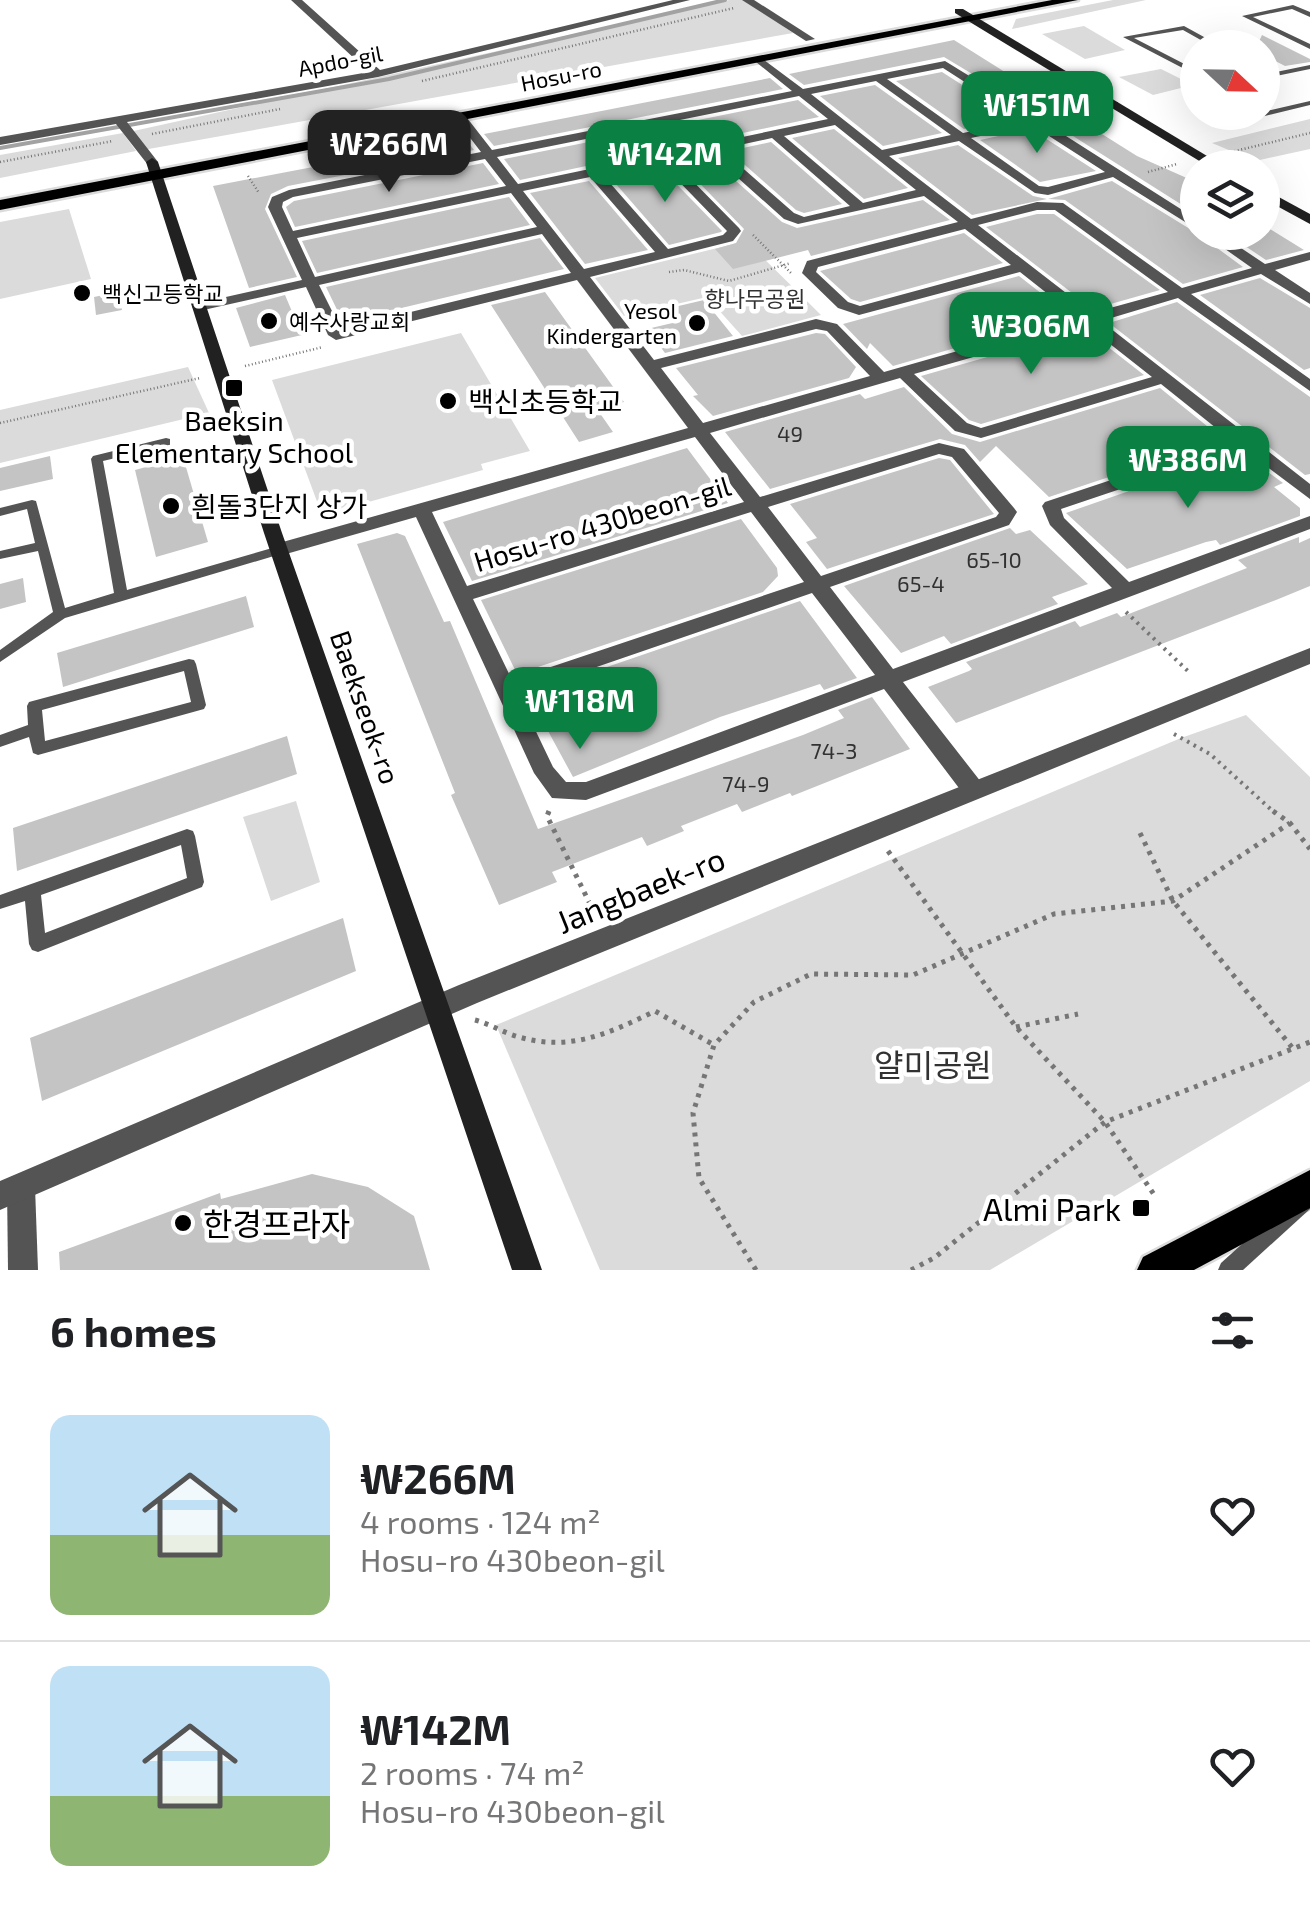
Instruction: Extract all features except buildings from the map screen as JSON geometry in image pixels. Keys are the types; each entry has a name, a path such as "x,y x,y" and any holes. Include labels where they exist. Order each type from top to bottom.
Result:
{"main road":[{"name":"Hosu-ro","path":"0,205 154,169 1016,0"},
{"name":"Hosu-ro","path":"0,191 460,117 1072,0"},
{"path":"959,11 1190,150"},
{"name":"Baekseok-ro","path":"154,169 279,550 527,1270"},
{"path":"1280,202 1310,220"},
{"path":"1156,1270 1310,1188"}],"street":[{"path":"296,0 378,74"},
{"name":"Apdo-gil","path":"0,141 123,125 378,74 684,0"},
{"path":"747,0 810,39"},
{"path":"760,60 1310,493"},
{"path":"663,158 734,232 728,238 336,336 275,207 278,200 488,154 946,64 1180,214"},
{"path":"877,77 1035,189 1048,190 1124,175"},
{"path":"880,154 1114,104"},
{"name":"Hosu-ro 430beon-gil","path":"460,117 973,789"},
{"path":"288,236 838,121"},
{"path":"123,125 154,169"},
{"path":"774,134 860,207"},
{"path":"712,148 788,216 803,221 927,191"},
{"path":"593,172 664,254"},
{"path":"1024,266 858,311 842,305 809,273 807,262 1038,206 1058,206 1310,386"},
{"path":"199,308 544,230"},
{"path":"1234,250 1310,300"},
{"path":"279,550 1310,256"},
{"path":"651,366 816,324 832,326 880,377"},
{"path":"901,371 961,427 981,434 1164,378"},
{"path":"1125,599 1056,521 1050,506 1244,441"},
{"name":"Hosu-ro 430beon-gil","path":"462,595 939,448 958,453 1008,512 1003,521 819,583"},
{"path":"422,510 545,774 560,790 586,791 890,679 1125,599 1310,522"},
{"path":"506,690 819,583"},
{"name":"Jangbaek-ro","path":"11,1192 438,1007 1310,656"},
{"path":"11,1192 23,1270"}],"lane":[{"path":"1310,15 1293,7 1246,16 1310,47"},
{"path":"1180,65 1128,38 1188,30"},
{"path":"1280,73 1310,67"},
{"path":"1280,110 1310,103"},
{"path":"121,596 98,459 166,442"},
{"path":"0,512 32,504 60,614"},
{"path":"0,556 41,546"},
{"path":"0,657 60,614 279,550"},
{"path":"189,664 198,705 38,749 35,729 34,706 189,664"},
{"path":"0,742 35,729"},
{"path":"0,902 187,836 196,882 38,944 32,892"},
{"path":"1228,1270 1310,1196"}],"path":[{"path":"1239,150 1310,133"},
{"path":"1124,175 1177,164"},
{"path":"245,170 260,195 278,200"},
{"path":"752,233 796,278"},
{"path":"664,272 684,270 728,281 807,262"},
{"path":"0,423 201,378"},
{"path":"1125,599 1191,674"},
{"path":"1174,734 1210,754 1264,806 1290,824 1310,849"},
{"path":"560,790 547,816 591,906"},
{"path":"756,1270 699,1178 693,1113 714,1045 754,1002 811,974 913,974 963,956 1054,914 1174,901 1290,824"},
{"path":"1140,833 1174,901 1295,1051"},
{"path":"888,851 1016,1028 1105,1122 1155,1196"},
{"path":"475,1020 496,1024 523,1039 585,1045 655,1010 714,1045"},
{"path":"1016,1028 1078,1014"},
{"path":"911,1270 934,1258 1105,1122 1310,1042"}],"green space":[{"path":"729,0 745,0 793,33 143,150 129,132"},
{"path":"1113,0 1146,0 1012,29 1016,19"},
{"path":"1084,26 1125,50 1085,59 1042,34"},
{"path":"1161,69 1180,78 1180,88 1153,95 1119,77"},
{"path":"1310,119 1310,149 1280,156 1280,150 1229,150 1212,143 1280,130 1280,126"},
{"path":"123,133 136,151 0,178 0,155"},
{"path":"69,209 91,279 0,299 0,222"},
{"name":"향나무공원","path":"746,241 821,315 742,336 707,297 624,316 595,278"},
{"path":"461,333 530,451 481,464 483,470 322,515 272,380"},
{"path":"188,367 209,413 0,463 0,410"},
{"name":"얄미공원","path":"1246,715 1310,777 1310,1081 990,1270 600,1270 496,1025 1181,738"},
{"path":"296,801 320,882 271,901 243,817"}],"waterway":[{"path":"0,148 389,79 725,0"}],"place":[{"name":"백신고등학교","path":"82,293"},
{"name":"예수사랑교회","path":"269,321"},
{"name":"Yesol Kindergarten","path":"697,323"},
{"name":"Baeksin Elementary School","path":"234,388"},
{"name":"백신초등학교","path":"448,401"},
{"name":"흰돌3단지 상가","path":"171,506"},
{"name":"Almi Park","path":"1141,1208"},
{"name":"한경프라자","path":"183,1223"}]}
